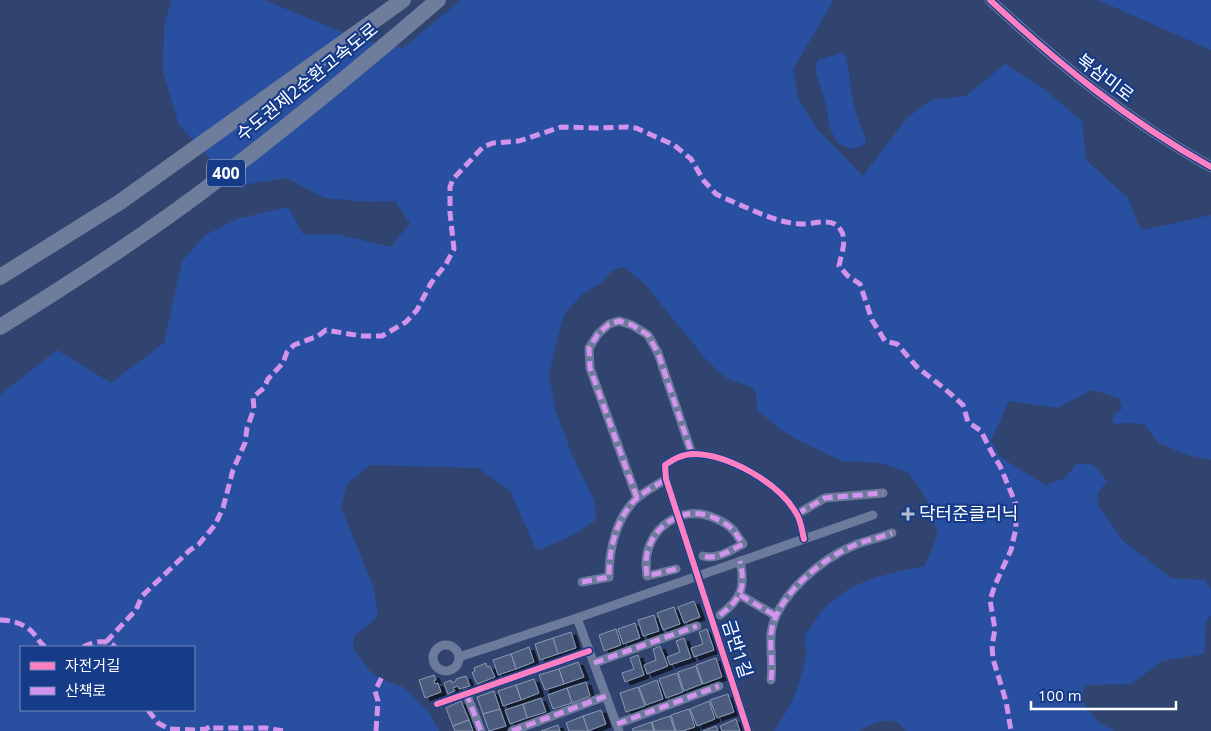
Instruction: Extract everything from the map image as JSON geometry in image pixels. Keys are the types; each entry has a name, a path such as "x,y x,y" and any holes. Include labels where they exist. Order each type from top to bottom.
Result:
{"highway":[{"name":"수도권제2순환고속도로","path":"0,277 120,202 403,0"},
{"name":"수도권제2순환고속도로","path":"0,327 122,248 220,179 322,98 438,0"}],"street":[{"name":"북삼미로","path":"990,0 1055,59 1092,88 1149,130 1211,167"},
{"path":"637,498 590,368 589,348 598,334 609,324 619,321 632,325 648,335 658,353 692,454"},
{"path":"582,582 609,577 609,556 622,518 637,498 666,479 665,465 676,458 692,454 731,463 754,474 777,490 797,514 804,539"},
{"name":"금반1길","path":"666,479 748,731"},
{"path":"797,514 825,498 850,494 883,493"},
{"path":"676,569 647,576 646,563 648,549 655,536 664,524 678,516 693,513 707,515 720,520 734,530 743,544 724,554 710,558 703,556"},
{"path":"459,657 873,515"},
{"path":"771,680 771,634 776,616 791,592 832,557 856,545 892,533"},
{"path":"720,615 733,606 740,595 743,575 740,561"},
{"path":"740,595 776,616"},
{"path":"577,618 618,727 720,686"},
{"path":"594,663 697,626"},
{"path":"437,704 589,651"},
{"path":"466,693 481,731"},
{"path":"512,731 606,696"}],"shaded area":[{"path":"171,0 264,0 359,39 403,48 461,0 834,0 793,69 798,98 817,129 863,176 906,119 931,100 966,96 1005,64 1041,87 1082,121 1086,160 1128,198 1138,224 1143,230 1211,215 1211,460 1187,455 1159,443 1144,424 1116,424 1112,421 1114,415 1122,409 1119,398 1092,390 1057,408 1009,401 991,440 999,456 1045,485 1064,479 1077,463 1093,465 1107,481 1097,494 1099,507 1122,540 1171,578 1205,580 1211,589 1211,615 1206,621 1204,654 1162,661 1131,684 1086,685 1080,698 1097,721 1114,731 906,731 897,722 887,720 872,724 859,731 774,731 790,705 798,687 806,657 806,634 825,608 837,597 863,582 925,566 938,534 927,500 909,473 882,463 842,461 783,431 757,410 756,393 751,387 728,379 709,363 645,284 624,267 613,270 601,283 581,295 564,315 549,376 555,409 573,457 594,500 596,520 575,534 540,550 535,547 510,491 478,468 370,465 347,484 341,507 373,586 378,612 375,619 354,636 353,648 370,671 380,679 403,687 429,712 439,731 0,731 0,395 57,350 111,383 164,343 182,261 206,235 237,219 288,207 303,234 340,235 391,247 410,223 395,201 369,202 325,198 286,178 236,186 179,125 163,72 164,28"},
{"path":"1098,0 1211,0 1211,50"},
{"path":"844,52 848,66 853,103 866,144 853,149 838,144 830,128 825,101 815,69 818,60"}],"building":[{"path":"694,601 700,617 684,623 678,607"},
{"path":"674,607 680,624 663,630 657,613"},
{"path":"654,615 659,631 643,636 638,620"},
{"path":"635,623 640,638 623,644 618,629"},
{"path":"616,629 621,645 604,651 599,635"},
{"path":"707,629 714,650 694,657 691,648 703,644 699,632"},
{"path":"571,632 576,648 558,654 553,638"},
{"path":"553,638 558,654 540,660 535,644"},
{"path":"684,638 691,658 670,665 667,657 680,652 676,641"},
{"path":"660,646 668,666 647,674 644,665 656,660 653,649"},
{"path":"529,647 534,662 516,669 511,654"},
{"path":"511,654 516,669 498,675 493,660"},
{"path":"638,655 644,675 625,682 622,673 634,669 630,658"},
{"path":"716,658 722,677 703,684 696,665"},
{"path":"578,662 584,677 564,684 559,669"},
{"path":"486,663 487,667 490,666 495,677 477,684 472,673 475,671 474,668"},
{"path":"696,666 702,684 684,691 678,672"},
{"path":"559,669 564,684 545,690 539,675"},
{"path":"677,673 683,692 666,698 659,679"},
{"path":"434,675 435,684 438,683 441,692 425,698 419,680"},
{"path":"466,676 470,686 459,689 458,686 453,688 455,691 448,694 444,683 451,680 452,683 456,679"},
{"path":"534,679 539,693 521,700 516,685"},
{"path":"657,680 663,699 646,705 639,687"},
{"path":"586,682 590,696 572,703 567,688"},
{"path":"516,685 521,700 503,706 498,691"},
{"path":"638,687 645,706 626,712 620,693"},
{"path":"567,688 572,703 553,709 548,695"},
{"path":"494,691 500,709 483,714 477,697"},
{"path":"728,694 734,712 717,718 710,700"},
{"path":"541,698 546,712 527,718 523,704"},
{"path":"461,701 469,720 453,726 446,708"},
{"path":"709,701 715,719 697,726 690,709"},
{"path":"523,704 527,718 510,724 505,710"},
{"path":"500,709 506,726 489,731 483,714"},
{"path":"689,709 695,727 676,731 671,715"},
{"path":"601,710 606,724 588,731 583,716"},
{"path":"583,716 588,731 569,731 566,723"},
{"path":"670,716 675,731 655,731 652,722"},
{"path":"736,719 740,731 722,731 720,726"},
{"path":"469,720 473,731 455,731 453,726"},
{"path":"651,722 654,731 633,731 632,729"},
{"path":"558,725 560,731 541,731"},
{"path":"716,726 718,731 703,731"}],"marked path":[{"path":"106,642 136,610 142,596 190,550 199,544 215,525 223,508 233,470 245,443 247,428 254,409 253,397 264,388 268,379 283,363 287,352 294,345 318,336 326,330 361,336 382,336 406,322 417,310 431,283 446,264 454,249 450,213 450,187 453,179 483,147 493,143 519,141 561,127 628,127 636,128 674,145 691,159 704,181 716,194 724,198 761,214 790,223 827,222 837,225 844,237 839,266 848,276 860,284 872,320 885,341 897,344 917,367 963,405 968,422 981,431 1000,466 1015,502 1016,528 1011,550 990,600 995,629 992,646 993,659 1006,701 1011,731"},
{"path":"637,498 590,368 589,348 598,334 609,324 619,321 632,325 648,335 658,353 692,454"},
{"path":"582,582 609,577 612,545 624,515 637,498 666,479"},
{"path":"797,514 825,498 883,493"},
{"path":"676,569 647,576 646,557 652,540 673,519 682,515 692,514 712,517 730,527 743,544 719,556 703,556"},
{"path":"771,680 771,634 774,620 781,606 791,593 815,569 842,551 892,533"},
{"path":"720,615 733,604 740,592 742,586 740,561"},
{"path":"740,595 776,616"},
{"path":"0,620 23,625 44,646"},
{"path":"594,663 697,626"},
{"path":"85,646 95,642 108,642 114,646"},
{"path":"376,731 378,701 375,691 382,677"},
{"path":"617,724 719,686"},
{"path":"466,693 481,731"},
{"path":"512,731 606,696"},
{"path":"149,711 158,723 169,729 195,730 206,729 211,726 213,728 266,728 283,731"}],"cycle path":[{"path":"990,0 1042,47 1095,90 1151,130 1211,167"},
{"path":"748,731 666,479 665,465 674,459 689,454 707,455 751,472 778,491 788,502 799,519 804,539"},
{"path":"437,704 589,651"}],"place":[{"name":"닥터준클리닉","path":"908,514"}]}
